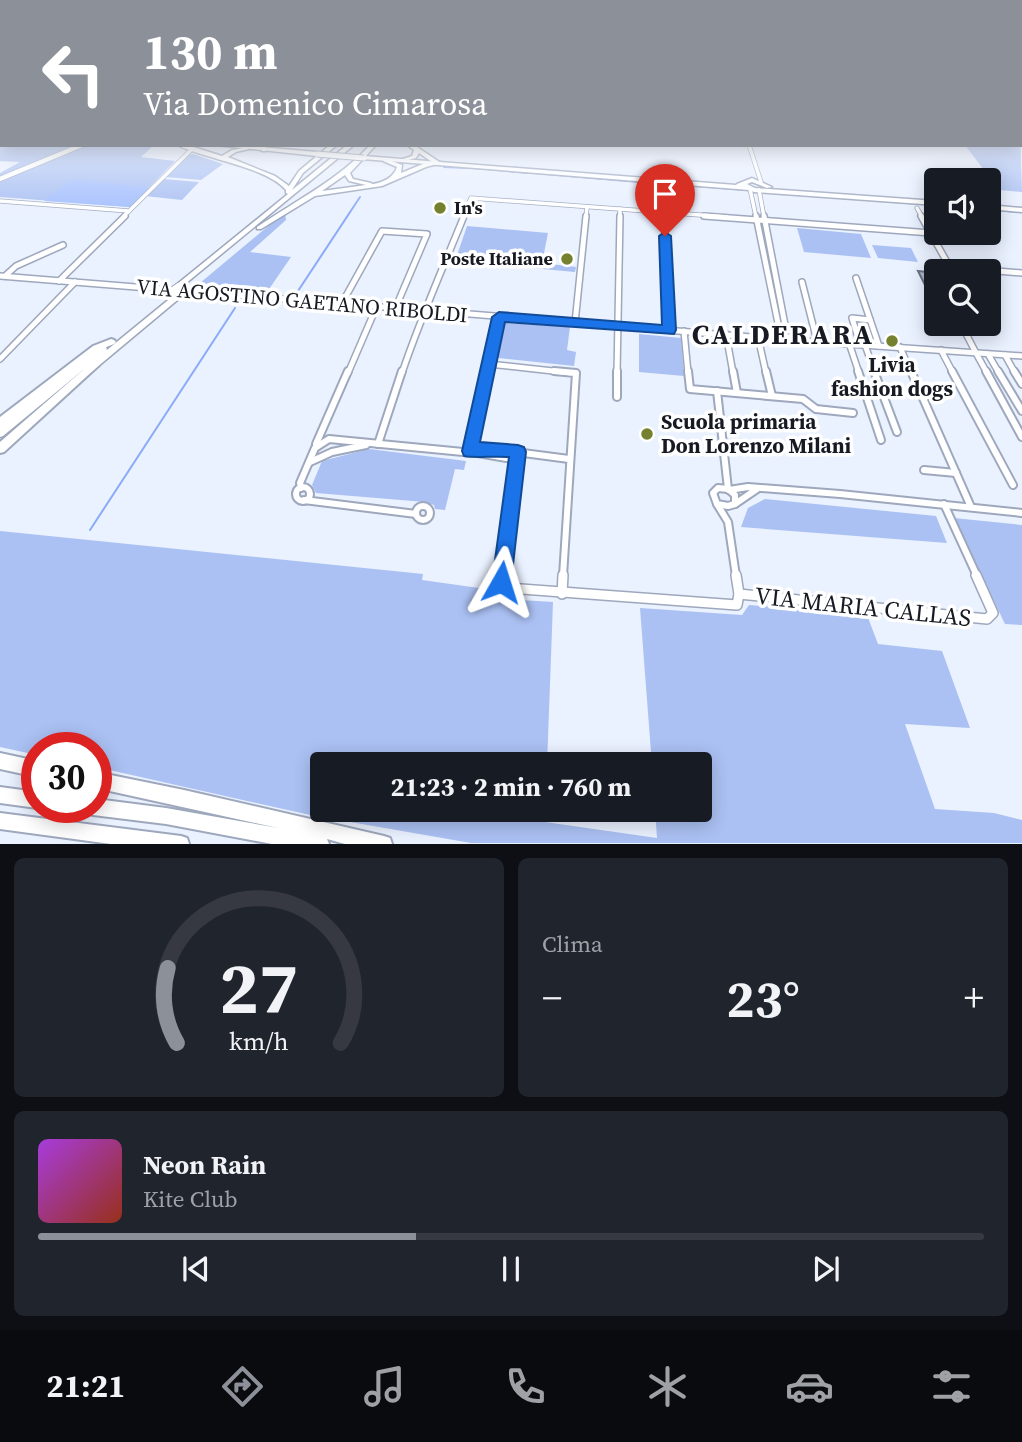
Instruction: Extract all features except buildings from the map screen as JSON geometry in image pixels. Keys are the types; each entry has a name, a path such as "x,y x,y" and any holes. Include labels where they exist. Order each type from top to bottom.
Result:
{"highway":[{"path":"186,147 264,173 286,184 289,190"},
{"path":"269,213 269,208 289,190 295,178 329,147"},
{"path":"0,449 178,291 349,147"},
{"path":"0,433 356,147"},
{"path":"253,232 312,194 373,147"},
{"path":"412,147 438,163"},
{"path":"228,161 225,157 228,154 247,148"},
{"path":"402,161 414,157 417,151"},
{"path":"351,166 347,173 351,180 376,183 389,179 400,170 399,164 386,159"},
{"path":"312,194 380,185 425,165 438,163"},
{"path":"264,173 287,174 308,165"},
{"path":"2,420 96,348 111,342"},
{"path":"0,443 94,365"},
{"path":"112,783 184,797 305,828 384,844"},
{"path":"0,795 21,798"},
{"path":"112,809 166,816 321,844"},
{"path":"0,821 181,844"}],"main road":[{"path":"237,147 732,187 761,186 785,191 924,202"},
{"path":"1001,208 1022,210"}],"street":[{"path":"0,179 76,147"},
{"path":"750,147 761,186 761,220 779,328 784,336"},
{"path":"59,281 192,149"},
{"path":"756,168 747,185 761,220"},
{"path":"378,444 417,327 426,312 470,199 924,232"},
{"path":"0,201 129,211"},
{"path":"575,323 587,207"},
{"path":"917,208 924,220"},
{"path":"617,397 620,209"},
{"path":"664,212 669,330"},
{"path":"341,305 382,231 428,234 395,309"},
{"path":"3,276 63,245"},
{"path":"1001,272 1022,273"},
{"name":"VIA AGOSTINO GAETANO RIBOLDI","path":"3,276 426,312 758,337 784,336 849,344 1022,356"},
{"path":"856,278 878,346"},
{"path":"0,359 75,282"},
{"path":"802,282 817,341"},
{"path":"376,308 300,483 301,488 310,491 304,500 416,514"},
{"path":"470,451 499,317"},
{"path":"870,320 852,318 897,432"},
{"path":"684,331 690,389 803,399 816,409 853,413"},
{"path":"726,334 737,393"},
{"path":"967,336 1022,437"},
{"path":"758,337 772,396"},
{"path":"849,344 881,440"},
{"path":"901,348 971,507"},
{"path":"940,350 1013,485"},
{"path":"988,354 1022,411"},
{"path":"1005,355 1022,384"},
{"path":"489,364 576,373 562,594"},
{"path":"717,391 728,489 735,495 728,522"},
{"path":"314,448 329,439 569,459"},
{"path":"309,462 332,452 378,444"},
{"path":"517,456 501,582 512,590 731,606 737,604 739,594 728,522 713,493 718,488 761,488 1022,513"},
{"path":"924,470 956,473"},
{"path":"717,504 734,505 746,494 761,488"},
{"name":"VIA MARIA CALLAS","path":"739,594 987,619 993,613 944,504"}],"shaded area":[{"path":"0,147 152,147 141,157 175,161 130,207 0,197 0,173 20,162 0,161"},
{"path":"967,147 1021,147 1022,192 1001,190 1001,168 982,168"},
{"path":"193,154 223,164 201,180 166,177 187,155"},
{"path":"73,179 150,188 130,207 44,201"},
{"path":"164,179 199,182 182,200 145,196"},
{"path":"285,212 286,220 250,252 291,257 265,295 194,288"},
{"path":"467,226 548,233 542,263 576,267 575,272 455,261"},
{"path":"797,228 861,234 871,258 804,252"},
{"path":"872,245 911,248 918,262 878,258"},
{"path":"505,323 570,327 567,350 576,352 574,366 498,358"},
{"path":"639,334 681,338 684,376 639,372"},
{"path":"369,449 466,461 464,470 455,469 445,510 435,509 434,505 425,502 316,493 312,485 322,461"},
{"path":"765,499 936,516 947,543 741,527 748,508"},
{"path":"954,518 1022,525 1022,625 1005,624"},
{"path":"0,531 423,574 422,580 493,590 502,599 553,602 547,752 310,752 310,815 112,771 112,732 21,732 21,752 0,747"},
{"path":"749,605 867,615 878,644 942,651 970,728 905,724 935,809 994,813 1022,820 1022,843 471,843 350,822 545,822 657,838 656,822 712,822 712,752 651,752 640,608 742,615"}],"waterway":[{"path":"444,167 470,168"},
{"path":"476,168 528,173"},
{"path":"535,173 650,183"},
{"path":"658,183 746,190"},
{"path":"296,294 360,197"},
{"path":"895,202 924,204"},
{"path":"1001,211 1022,212"},
{"path":"90,530 235,308"}],"place":[{"name":"In's","path":"440,208"},
{"name":"Poste Italiane","path":"567,259"},
{"name":"Livia fashion dogs","path":"892,341"},
{"name":"Scuola primaria Don Lorenzo Milani","path":"647,434"}],"district":[{"name":"CALDERARA","path":"783,334"}],"route":[{"path":"501,582 518,452 485,448 470,451 499,317 669,330 665,236"}]}
